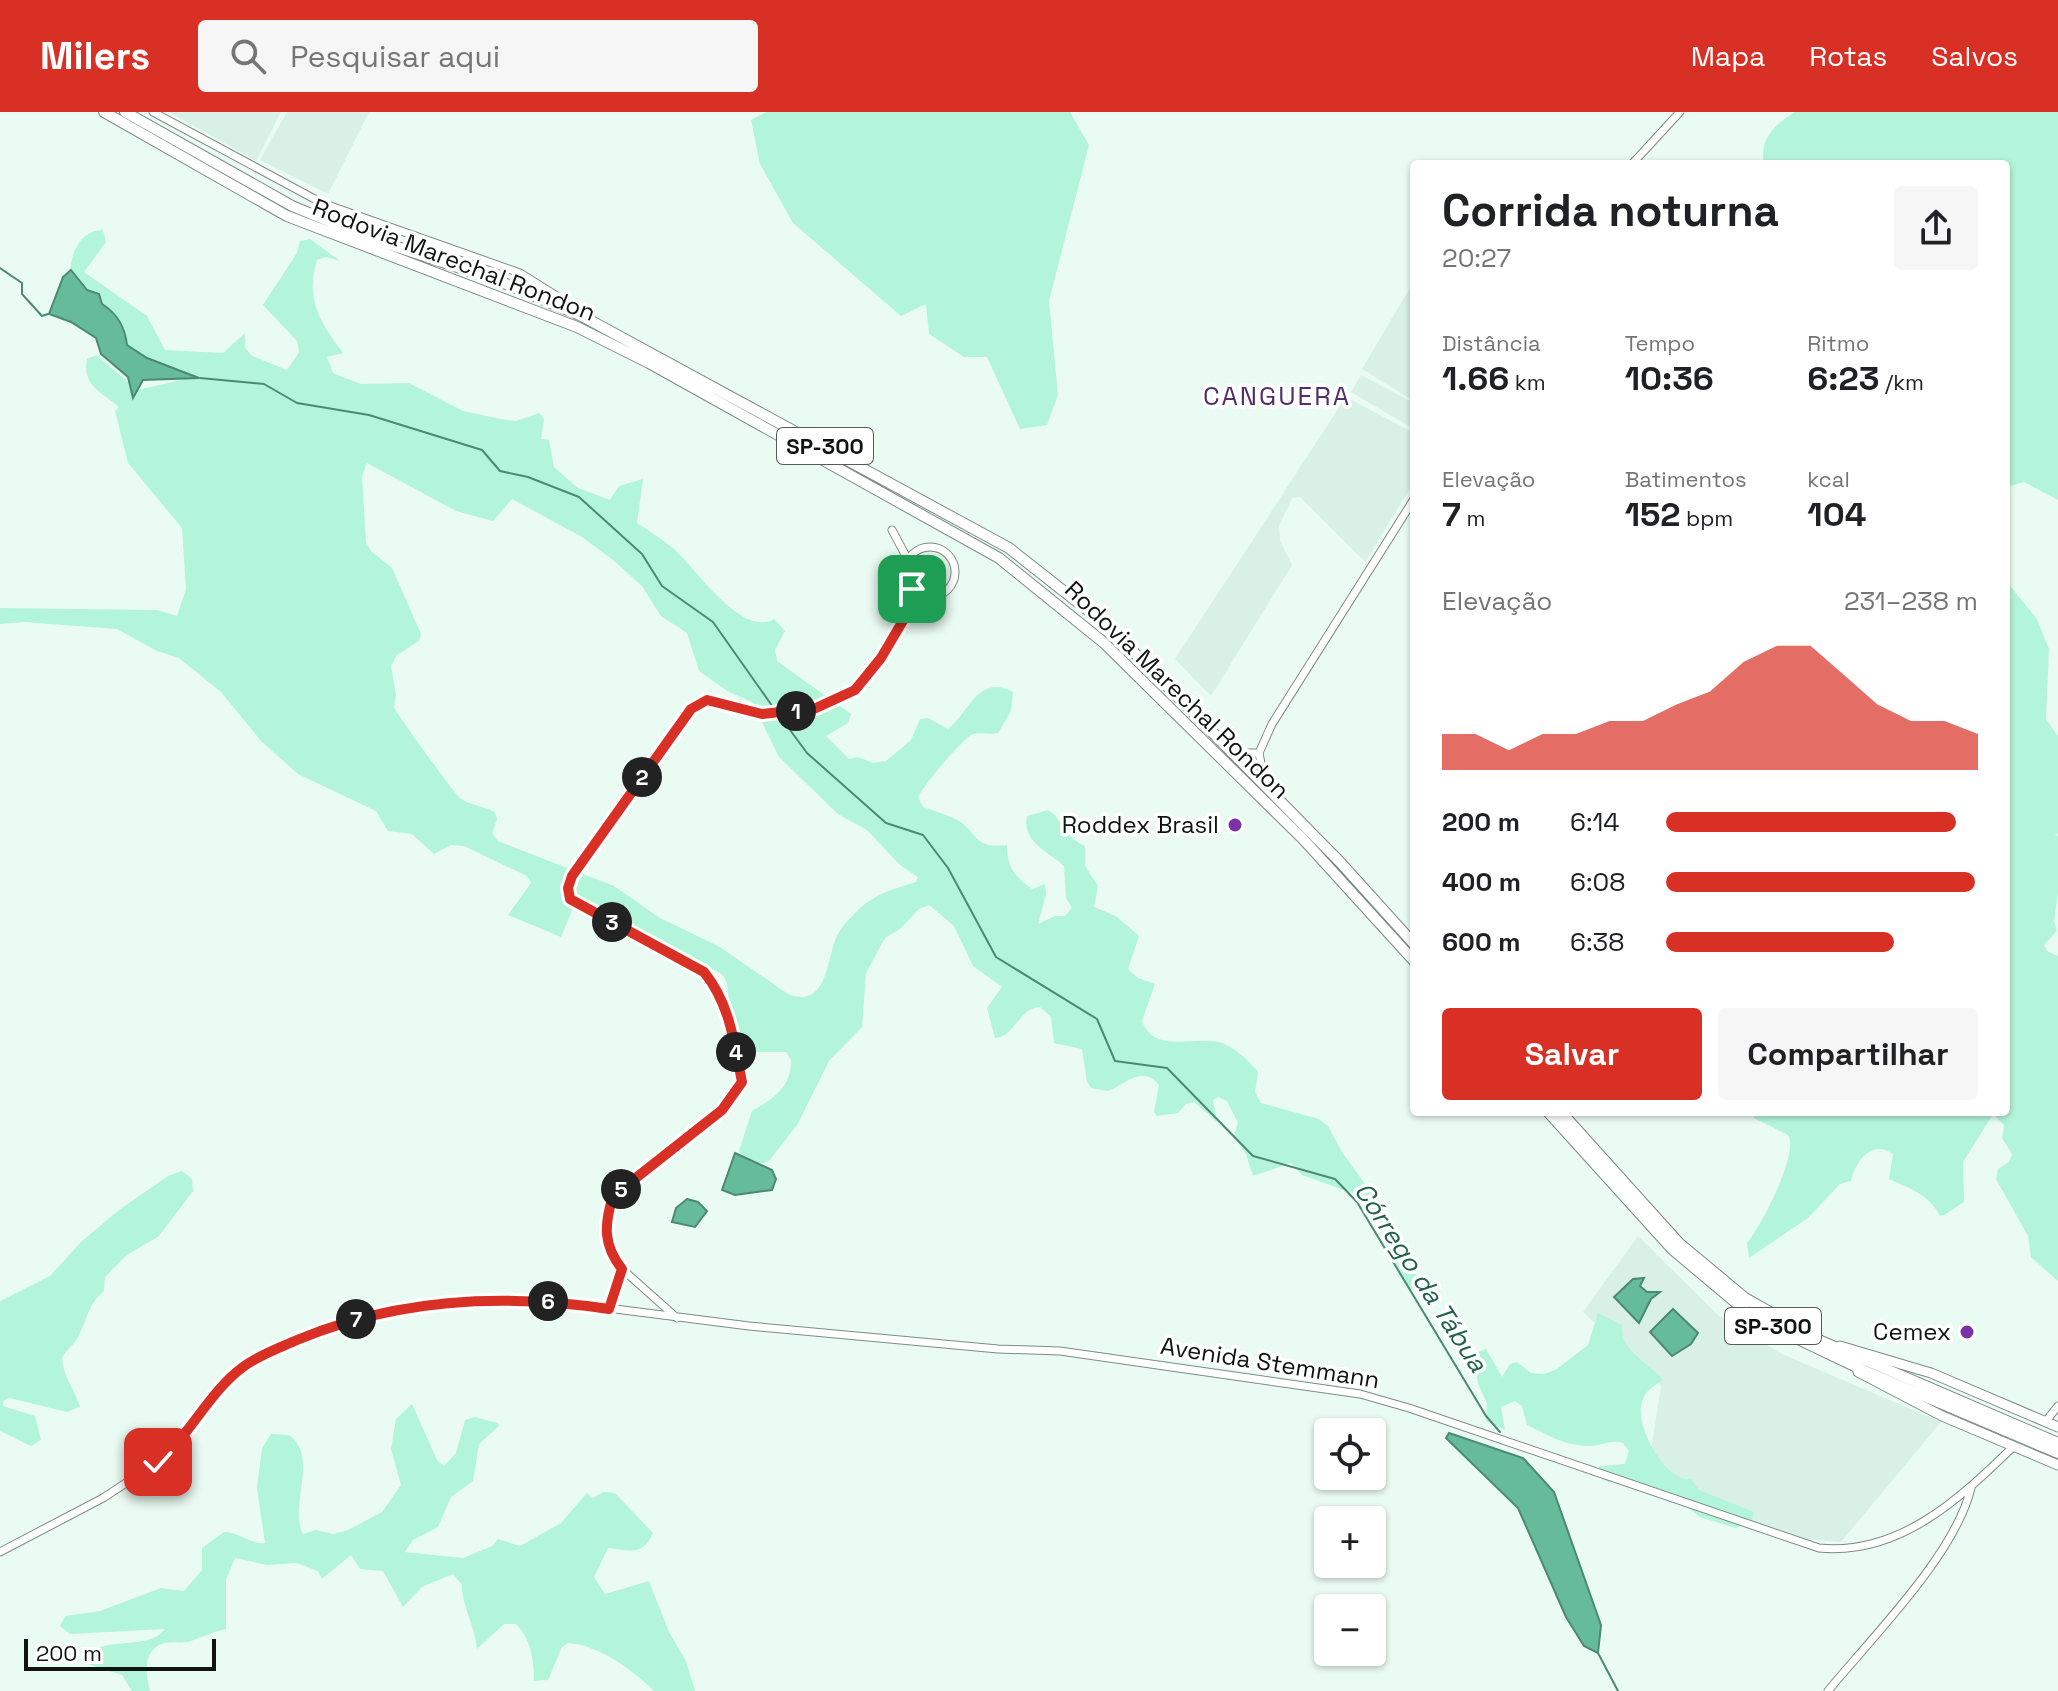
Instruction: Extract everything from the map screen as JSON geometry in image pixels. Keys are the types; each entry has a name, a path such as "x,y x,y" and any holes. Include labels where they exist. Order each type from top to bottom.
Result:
{"highway":[{"name":"Rodovia Marechal Rondon","path":"104,112 287,216 577,327 663,371 999,558 1103,642 1303,839 1410,957"},
{"name":"Rodovia Marechal Rondon","path":"125,112 292,206 344,228 530,293 624,337 1009,548 1108,626 1265,784 1410,940"},
{"name":"SP-300","path":"1552,1116 1640,1216 1706,1281 1741,1307 2058,1453"},
{"name":"SP-300","path":"1565,1116 1679,1243 1712,1273 1756,1305 1820,1345 2058,1443"}],"main road":[{"path":"1820,1345 1931,1373 2054,1423"},
{"path":"1820,1345 1903,1397 2058,1465"}],"street":[{"path":"153,112 322,203 520,273 624,337"},
{"path":"1636,160 1680,112"},
{"path":"1265,784 1259,753 1272,724 1410,505"},
{"path":"892,530 908,560 904,619"},
{"path":"908,560 926,547 943,550 955,572 954,581 943,594 918,594 908,583"},
{"path":"678,1319 622,1269 611,1256 605,1235 613,1196 722,1110 742,1082 729,1020 719,991 704,972 570,899 568,888 572,876 691,709 707,700 762,714 782,712 816,708 855,690 881,658 904,619 934,596"},
{"path":"1232,752 1246,755 1259,753"},
{"path":"609,1309 622,1269"},
{"name":"Avenida Stemmann","path":"0,1552 103,1498 158,1462 191,1429 233,1375 254,1359 310,1334 384,1312 473,1299 568,1303 678,1319 998,1349 1060,1351 1360,1394 1819,1548 1860,1546 1909,1531 1971,1488 2014,1446"},
{"path":"2054,1423 2058,1406"},
{"path":"1828,1691 1931,1565 1966,1507 1971,1488"}],"shaded area":[{"path":"169,112 281,112 256,161"},
{"path":"287,112 369,112 328,194 260,160"},
{"path":"766,112 1070,112 1089,145 1049,301 1058,395 1047,425 1020,429 987,357 964,357 929,334 926,304 901,316 793,223 760,164 751,120"},
{"path":"1795,112 2058,112 2058,500 2024,482 2010,486 2010,160 1764,160 1766,140 1781,122"},
{"path":"103,230 106,242 84,272 147,316 165,350 223,353 245,333 245,348 252,356 287,370 299,352 297,341 263,305 297,253 300,241 310,239 340,261 326,257 317,260 313,287 317,310 343,353 327,357 333,373 361,384 409,383 463,411 501,419 516,421 539,413 544,419 541,439 549,440 554,467 578,488 610,500 619,486 643,479 637,523 673,548 734,610 748,619 761,622 774,619 785,631 775,650 777,661 851,714 848,723 826,736 849,759 858,757 873,763 886,761 911,740 920,719 928,718 948,729 983,691 1001,687 1013,692 1011,711 998,733 973,734 961,744 921,791 918,797 923,807 959,821 982,842 1007,845 1010,866 1021,880 1032,889 1045,884 1046,894 1038,924 1055,916 1065,916 1072,908 1066,898 1064,866 1032,840 1026,825 1027,816 1048,810 1054,815 1072,838 1085,846 1085,866 1098,886 1094,907 1116,916 1139,936 1128,969 1138,978 1155,984 1142,1021 1148,1031 1165,1041 1219,1042 1230,1047 1258,1072 1255,1092 1261,1103 1319,1119 1328,1126 1342,1152 1390,1219 1404,1260 1419,1279 1418,1284 1410,1290 1388,1249 1381,1226 1355,1194 1302,1175 1291,1163 1253,1176 1246,1154 1234,1136 1238,1123 1227,1101 1218,1097 1213,1100 1217,1122 1194,1102 1186,1104 1178,1113 1157,1116 1154,1112 1159,1085 1146,1076 1134,1078 1108,1091 1091,1088 1087,1082 1082,1049 1054,1043 1051,1017 1040,1007 1026,1012 1007,1033 995,1038 987,1008 1002,987 973,966 954,926 929,905 919,909 900,929 885,938 866,973 862,1027 829,1061 797,1125 769,1161 752,1162 739,1151 752,1111 780,1091 788,1078 791,1060 786,1052 756,1052 747,1047 733,1018 727,984 720,973 698,967 691,955 674,951 659,938 583,902 573,908 561,937 508,915 531,883 527,876 464,846 451,845 434,854 412,834 388,831 376,811 298,774 261,741 222,693 179,658 157,651 117,629 24,622 0,624 0,608 157,610 177,616 186,589 182,528 128,463 115,411 119,407 90,382 87,359 97,355 137,390 182,380 130,358 70,279 73,254 81,240 94,231","holes":["367,463 456,511 493,521 512,499 582,537 613,560 642,586 661,616 687,633 699,671 729,692 752,702 779,757 838,814 867,830 900,865 918,877 916,882 873,899 850,918 836,938 823,981 811,995 801,997 788,994 720,947 660,918 614,886 498,841 492,833 497,819 495,812 460,798 437,769 394,707 396,695 391,666 397,655 419,641 421,634 392,568 371,551 366,542 362,476"]},
{"path":"71,270 87,290 99,294 102,304 122,327 127,345 147,358 199,378 143,380 133,398 128,377 101,354 96,338 71,322 49,314 63,277"},
{"path":"1410,288 1410,399 1362,369"},
{"path":"1361,375 1410,401 1410,427 1351,392"},
{"path":"1346,397 1410,431 1410,489 1365,562 1300,497 1292,498 1279,526 1280,541 1292,565 1211,696 1175,659"},
{"path":"2010,586 2037,619 2049,649 2046,719 2058,736 2058,833 2055,835 2058,836 2058,893 2054,921 2057,931 2044,945 2047,951 2058,956 2058,1281 2031,1257 2028,1236 1996,1179 1998,1169 2009,1162 2012,1154 2002,1138 2004,1125 1995,1116 2010,1116"},
{"path":"1992,1116 1963,1162 1964,1202 1944,1215 1940,1216 1930,1202 1918,1193 1889,1179 1893,1154 1885,1150 1872,1150 1861,1159 1851,1181 1840,1184 1808,1218 1749,1258 1747,1243 1777,1189 1790,1144 1788,1135 1754,1118"},
{"path":"735,1153 772,1170 776,1179 772,1190 735,1195 722,1190"},
{"path":"182,1171 192,1179 193,1191 159,1236 127,1255 105,1277 104,1291 94,1301 78,1337 62,1358 80,1407 67,1412 9,1398 3,1401 3,1406 35,1416 41,1440 31,1446 0,1431 0,1301 50,1276 81,1242 119,1210 168,1176"},
{"path":"687,1199 698,1202 707,1211 695,1227 672,1222 676,1208"},
{"path":"1638,1236 1718,1315 1782,1354 1941,1422 1841,1542 1801,1539 1646,1484 1661,1386 1583,1312"},
{"path":"1644,1278 1640,1286 1647,1292 1660,1292 1651,1299 1639,1323 1614,1297 1633,1279"},
{"path":"1673,1309 1698,1333 1691,1344 1672,1356 1650,1332"},
{"path":"1598,1313 1622,1325 1625,1342 1630,1349 1663,1380 1646,1394 1641,1412 1647,1438 1662,1462 1681,1478 1691,1479 1699,1490 1754,1512 1752,1521 1736,1528 1700,1517 1683,1504 1617,1480 1608,1482 1602,1479 1599,1466 1625,1464 1629,1451 1623,1443 1582,1446 1558,1440 1527,1425 1522,1406 1515,1401 1501,1407 1505,1430 1486,1421 1487,1403 1478,1384 1475,1366 1467,1362 1470,1355 1486,1349 1502,1377 1510,1364 1517,1362 1531,1373 1544,1374 1557,1369 1588,1345"},
{"path":"412,1404 437,1460 444,1466 456,1453 465,1420 475,1417 498,1423 499,1426 479,1444 473,1481 451,1497 438,1527 413,1540 405,1552 463,1558 492,1546 498,1539 520,1546 561,1523 587,1493 593,1498 603,1492 615,1493 653,1533 640,1549 608,1548 594,1577 605,1594 649,1581 670,1634 686,1661 695,1691 654,1691 615,1660 592,1648 568,1643 562,1647 548,1680 534,1681 531,1650 516,1624 504,1624 477,1649 462,1585 453,1574 422,1587 403,1607 383,1571 360,1569 351,1555 322,1579 318,1571 297,1563 267,1565 235,1558 226,1580 226,1629 188,1642 168,1642 153,1650 147,1662 150,1691 132,1691 122,1675 85,1663 91,1653 99,1648 146,1640 165,1629 70,1634 60,1626 65,1616 100,1611 161,1588 184,1591 202,1570 202,1548 224,1532 265,1543 257,1488 262,1448 271,1434 289,1435 302,1456 299,1523 303,1534 316,1530 333,1534 348,1530 382,1512 401,1485 391,1449 396,1419"},
{"path":"1449,1433 1523,1458 1554,1492 1601,1625 1598,1653 1584,1646 1566,1617 1518,1508 1446,1438"}],"waterway":[{"name":"Córrego da Tábua","path":"0,268 22,283 22,294 42,316 48,314"},
{"name":"Córrego da Tábua","path":"200,378 264,384 297,403 369,415 482,450 500,471 528,477 579,497 642,554 662,586 713,622 775,710"},
{"name":"Córrego da Tábua","path":"779,715 807,753 886,823 923,835 948,868 996,957 1097,1019 1115,1061 1167,1068 1253,1156 1335,1179 1357,1202 1486,1416 1500,1432"},
{"name":"Córrego da Tábua","path":"1598,1653 1618,1691"}],"place":[{"name":"Roddex Brasil","path":"1235,825"},
{"name":"Cemex","path":"1967,1332"}],"district":[{"name":"CANGUERA","path":"1277,396"}],"route":[{"path":"158,1462 191,1429 233,1375 244,1366 266,1353 344,1322 384,1312 473,1299 568,1303 609,1309 622,1269 611,1256 605,1235 606,1218 613,1196 722,1110 742,1082 729,1020 719,991 704,972 570,899 568,888 572,876 691,709 707,700 762,714 816,708 855,690 881,658 904,619 908,583 912,589"}]}
